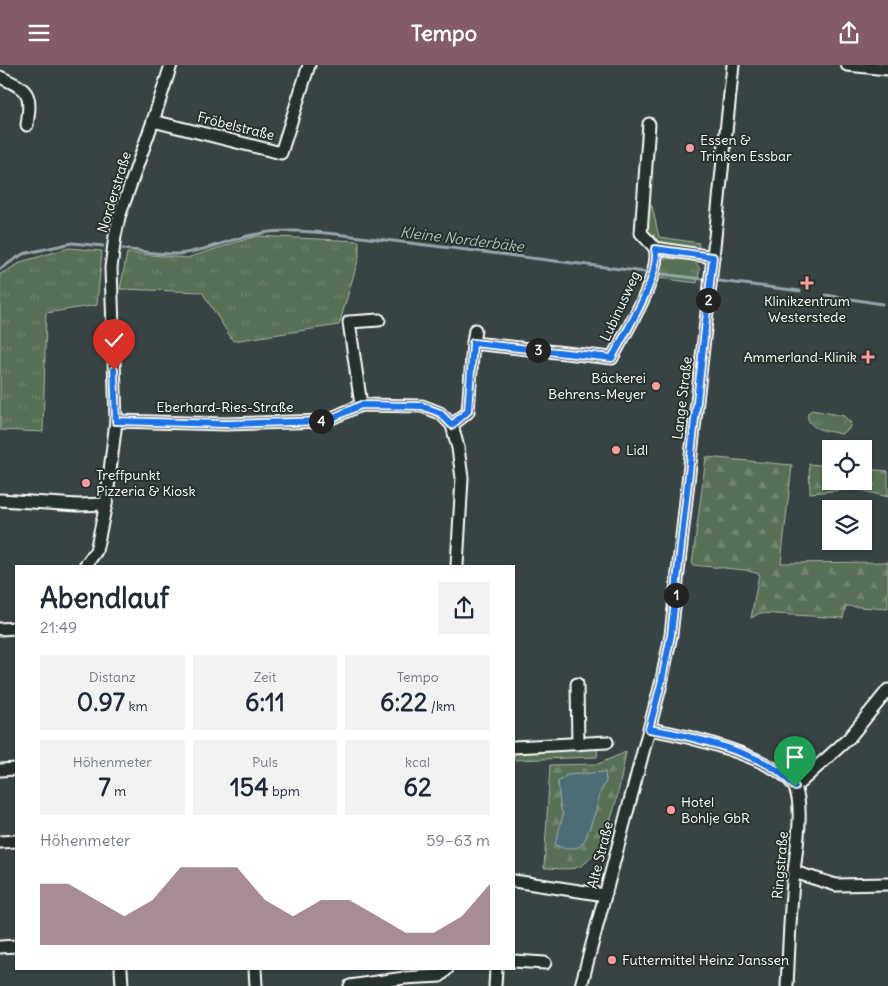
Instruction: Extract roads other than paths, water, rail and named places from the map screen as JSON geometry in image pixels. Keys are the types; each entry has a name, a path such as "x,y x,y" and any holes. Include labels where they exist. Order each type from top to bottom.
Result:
{"street":[{"name":"Norderstraße","path":"86,565 96,551 106,504 116,421 112,260 115,235 119,217 171,65"},
{"name":"Fröbelstraße","path":"153,121 281,153 309,65"},
{"name":"Lange Straße","path":"649,731 671,635 733,65"},
{"path":"847,65 888,69"},
{"path":"0,77 19,86 27,94 30,104 27,125"},
{"path":"649,124 641,233 655,249 712,261"},
{"name":"Lubinusweg","path":"473,343 612,358 635,316 650,283 657,257 655,249"},
{"path":"361,405 350,322 379,320"},
{"path":"457,565 462,478 458,448 452,425 468,411 473,343 476,330"},
{"name":"Eberhard-Ries-Straße","path":"116,421 225,424 326,421 361,405 422,406 440,413 452,425"},
{"path":"0,500 78,505 106,504"},
{"path":"0,629 15,628"},
{"path":"576,684 578,744"},
{"path":"649,731 701,741 748,756 777,770 795,787 849,738 888,690"},
{"name":"Alte Straße","path":"581,986 649,731"},
{"path":"515,747 607,742"},
{"path":"0,770 15,769"},
{"name":"Ringstraße","path":"787,986 799,817 795,787"},
{"path":"0,843 15,841"},
{"path":"794,872 836,885 888,884"},
{"path":"515,881 605,895"},
{"path":"0,947 15,946"},
{"path":"515,961 545,963"},
{"path":"121,970 122,986"},
{"path":"255,970 256,986"},
{"path":"350,986 440,976 446,970"},
{"path":"495,986 496,970"}],"water":[{"path":"605,772 606,781 600,793 585,840 579,847 566,849 555,845 563,815 558,782 567,775"}],"waterway":[{"name":"Kleine Norderbäke","path":"123,249 156,253 188,253 263,233 281,231 309,232 800,291"},
{"name":"Kleine Norderbäke","path":"0,269 23,254 72,243 103,246"},
{"name":"Kleine Norderbäke","path":"826,295 882,304"}],"place":[{"name":"Essen & Trinken Essbar","path":"690,148"},
{"name":"Klinikzentrum Westerstede","path":"807,283"},
{"name":"Ammerland-Klinik","path":"868,357"},
{"name":"Bäckerei Behrens-Meyer","path":"656,386"},
{"name":"Lidl","path":"616,450"},
{"name":"Treffpunkt Pizzeria & Kiosk","path":"86,483"},
{"name":"Hotel Bohlje GbR","path":"671,810"},
{"name":"Futtermittel Heinz Janssen","path":"612,960"}]}
